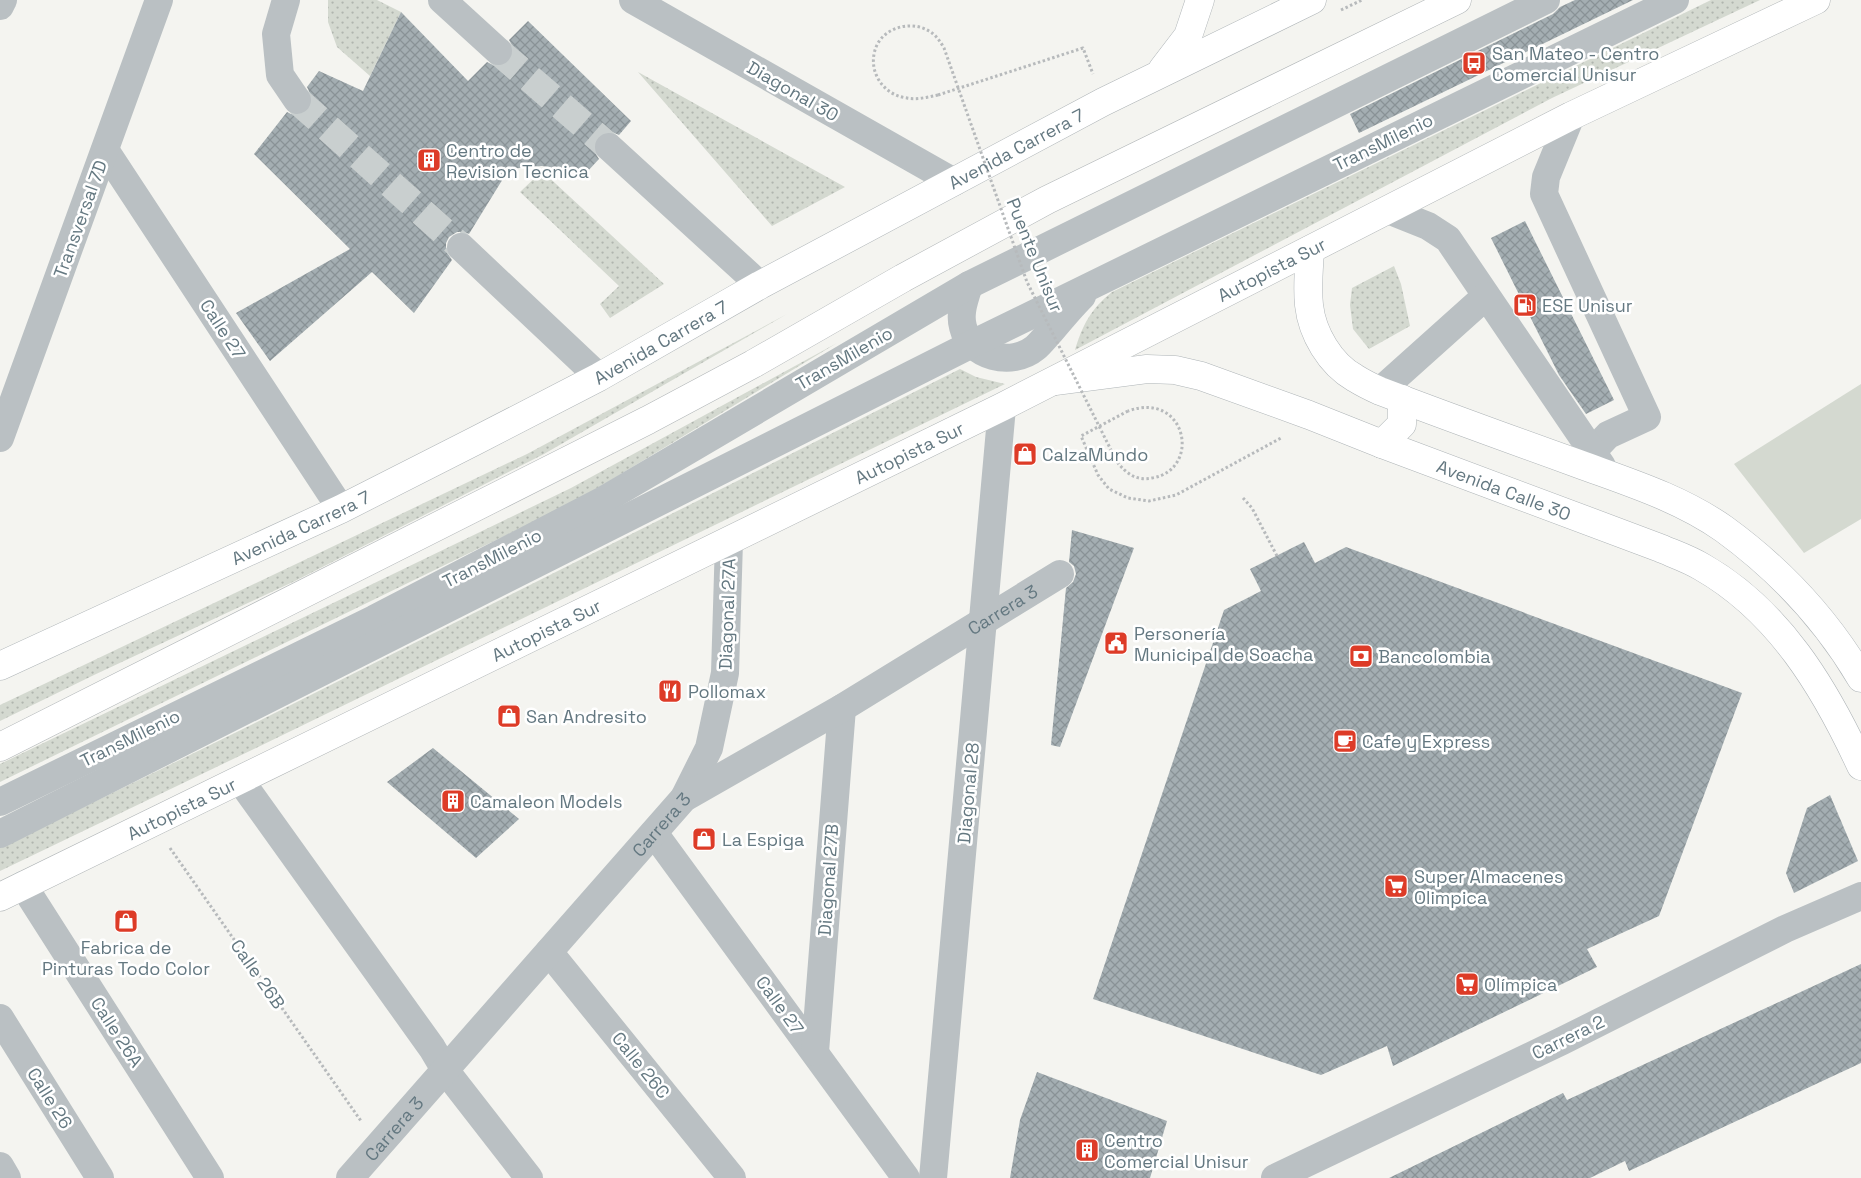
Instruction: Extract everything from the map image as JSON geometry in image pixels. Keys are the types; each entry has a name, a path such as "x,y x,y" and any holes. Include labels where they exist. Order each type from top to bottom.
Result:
{"main road":[{"path":"1158,75 1188,36 1200,0"},
{"name":"Avenida Carrera 7","path":"0,666 341,509 598,377 760,285 1103,102 1312,0"},
{"path":"0,747 648,420 753,364 903,278 1047,200 1457,0"},
{"name":"Autopista Sur","path":"12,891 1002,407 1571,116 1816,0"},
{"path":"1310,250 1309,305 1314,326 1324,347 1336,363 1354,378 1391,395 1609,475 1684,505 1722,528 1760,557 1798,594 1828,629 1861,678"},
{"name":"Avenida Calle 30","path":"1054,381 1147,369 1175,370 1201,376 1660,548 1702,566 1733,588 1768,618 1793,646 1859,756"},
{"path":"1382,444 1402,424 1391,395"}],"street":[{"path":"0,6 3,0"},
{"name":"Transversal 7D","path":"0,438 159,0"},
{"path":"286,0 276,34 280,75 297,100"},
{"path":"442,0 498,51"},
{"name":"Diagonal 30","path":"633,0 954,182"},
{"name":"TransMilenio","path":"0,802 374,619 602,501 969,285 1546,0"},
{"name":"TransMilenio","path":"0,834 972,344 987,354 1003,359 1022,355 1035,348 1091,285 1675,0"},
{"path":"1571,116 1546,177 1544,194 1647,417 1608,436 1592,452"},
{"path":"609,147 760,285"},
{"name":"Calle 27","path":"105,150 341,509"},
{"path":"1388,210 1428,226 1448,239 1609,475"},
{"path":"461,246 598,377"},
{"path":"969,285 963,306 963,327 972,344"},
{"path":"1391,395 1486,296"},
{"name":"Diagonal 28","path":"933,1178 1002,407"},
{"name":"Diagonal 27A","path":"684,798 709,748 726,673 729,541"},
{"name":"Carrera 3","path":"350,1178 684,798 842,708 1060,574"},
{"name":"Diagonal 27B","path":"815,1052 842,708"},
{"path":"240,780 432,1048 445,1070 529,1178"},
{"name":"Calle 27","path":"654,833 906,1178"},
{"name":"Calle 26A","path":"12,891 210,1178"},
{"name":"Carrera 2","path":"1275,1178 1562,1041 1785,929 1861,896"},
{"name":"Calle 26C","path":"549,952 732,1178"},
{"name":"Calle 26","path":"0,1018 100,1178"},
{"path":"0,1166 7,1178"}],"path":[{"name":"Puente Unisur","path":"1083,48 965,86 956,89 938,95 920,98 903,98 888,92 881,84 873,63 879,43 895,29 906,26 916,26 928,30 937,37 944,48 954,76 957,85 960,95 1026,282 1044,316 1056,342 1061,351 1095,419 1099,428 1104,436 1116,462 1125,472 1134,478 1159,477 1170,471 1178,462 1182,450 1181,433 1173,417 1163,410 1152,407 1140,407 1128,411 1104,424 1096,428 1089,432 1081,436 1098,475 1109,489 1128,498 1149,501 1176,495 1282,438 1287,428 1309,415"},
{"path":"1243,498 1252,508 1277,556"},
{"name":"Calle 26B","path":"152,823 364,1125"}],"shaded area":[{"path":"328,0 377,0 401,12 370,76 337,47 328,22"},
{"path":"1711,0 1760,0 1552,98 1075,350 1081,332 1093,311 1112,292"},
{"path":"638,72 845,187 772,226"},
{"path":"542,171 664,284 610,318 600,304 619,286 520,192"},
{"path":"1394,266 1401,284 1410,326 1369,349 1353,329 1350,305 1352,288"},
{"path":"787,314 544,454 295,581 0,721 0,705 527,454"},
{"path":"837,343 578,500 0,782 0,764 571,488"},
{"path":"960,369 976,377 1005,384 0,871 0,848 249,726"},
{"path":"1861,384 1861,519 1804,553 1734,464"}],"building":[{"path":"1575,0 1633,0 1359,133 1350,114 1553,14 1560,7"},
{"name":"Centro de Revision Tecnica","path":"401,12 468,81 487,62 495,66 502,66 509,62 513,54 513,47 509,40 528,21 631,121 619,135 605,132 597,137 594,151 599,159 586,173 542,166 509,169 469,234 457,232 449,237 446,243 446,251 452,260 414,313 372,272 270,361 236,313 350,249 254,154 287,112 299,115 306,113 311,107 312,98 307,87 319,71 363,91"},
{"path":"1525,221 1614,400 1586,414 1559,375 1491,238"},
{"path":"1072,530 1134,548 1060,747 1051,745 1066,588 1073,582 1076,574 1074,566 1069,562"},
{"path":"1304,542 1315,563 1346,547 1742,693 1659,916 1587,949 1597,967 1393,1066 1387,1046 1321,1075 1093,999 1224,610 1261,591 1250,569"},
{"name":"Camaleon Models","path":"433,748 519,819 476,858 387,782"},
{"path":"1830,795 1858,861 1794,893 1786,873 1807,808"},
{"path":"1861,964 1861,1063 1629,1171 1625,1161 1590,1178 1389,1178 1563,1093 1567,1100"},
{"name":"Centro Comercial Unisur","path":"1037,1072 1167,1121 1150,1178 1010,1178 1020,1120"}],"tunnel":[{"path":"498,51 609,147"},
{"path":"297,100 461,247"}],"place":[{"name":"San Mateo - Centro Comercial Unisur","path":"1474,63"},
{"name":"Centro de Revision Tecnica","path":"429,160"},
{"name":"ESE Unisur","path":"1525,305"},
{"name":"CalzaMundo","path":"1025,454"},
{"name":"Personería Municipal de Soacha","path":"1116,643"},
{"name":"Bancolombia","path":"1361,656"},
{"name":"Pollomax","path":"670,691"},
{"name":"San Andresito","path":"509,716"},
{"name":"Cafe y Express","path":"1345,741"},
{"name":"Camaleon Models","path":"453,801"},
{"name":"La Espiga","path":"704,839"},
{"name":"Super Almacenes Olimpica","path":"1396,886"},
{"name":"Fabrica de Pinturas Todo Color","path":"126,921"},
{"name":"Olímpica","path":"1467,984"},
{"name":"Centro Comercial Unisur","path":"1087,1150"}]}
